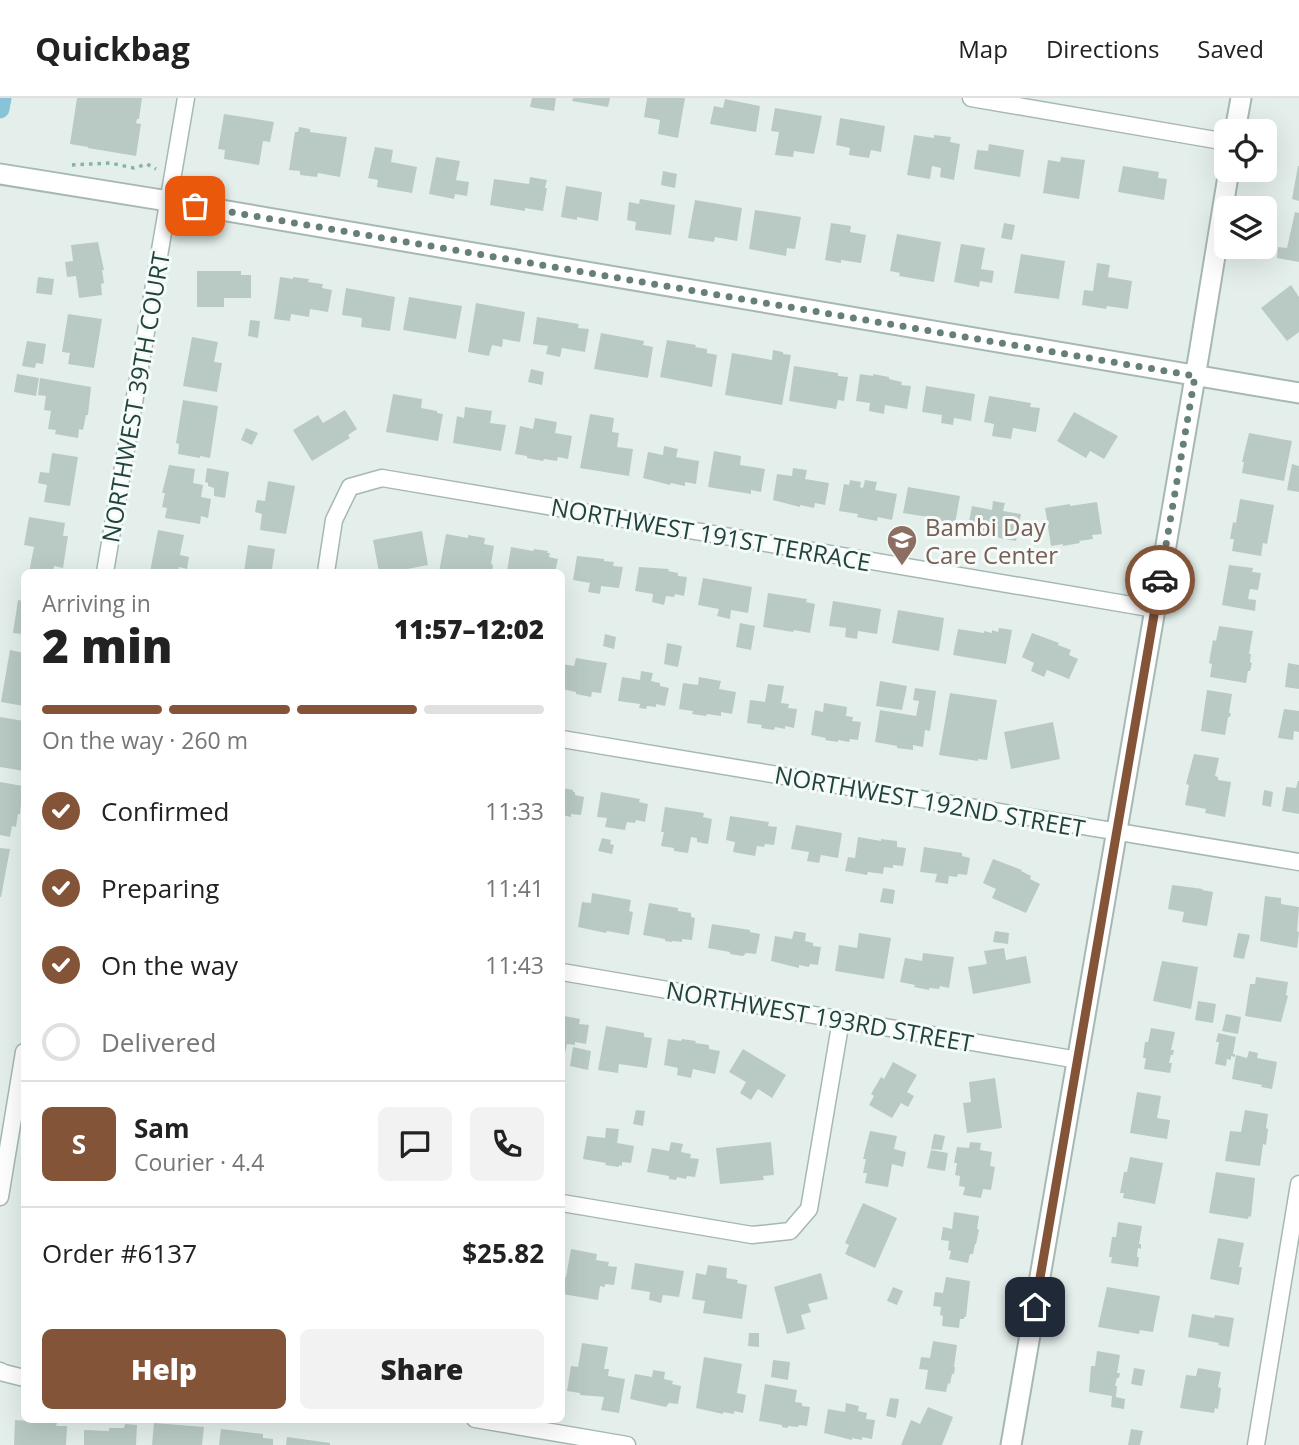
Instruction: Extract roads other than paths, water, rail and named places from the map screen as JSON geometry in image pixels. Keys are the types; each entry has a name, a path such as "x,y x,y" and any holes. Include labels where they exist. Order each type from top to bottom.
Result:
{"street":[{"name":"NORTHWEST 39TH COURT","path":"106,569 186,98"},
{"path":"971,98 1214,140"},
{"path":"1237,119 1241,98"},
{"path":"0,174 1299,393"},
{"path":"1011,1445 1227,182"},
{"name":"NORTHWEST 191ST TERRACE","path":"326,569 334,520 351,487 382,478 1155,610"},
{"name":"NORTHWEST 192ND STREET","path":"565,740 1299,862"},
{"name":"NORTHWEST 193RD STREET","path":"565,973 1078,1060"},
{"path":"565,1204 752,1235 790,1231 809,1209 841,1020"},
{"path":"0,1197 19,1113 21,1089"},
{"path":"1256,1445 1299,1184"},
{"path":"0,1371 21,1377"},
{"path":"498,1423 627,1445"}],"waterway":[{"path":"0,109 2,98"}],"place":[{"name":"Bambi Day Care Center","path":"902,567"}]}
